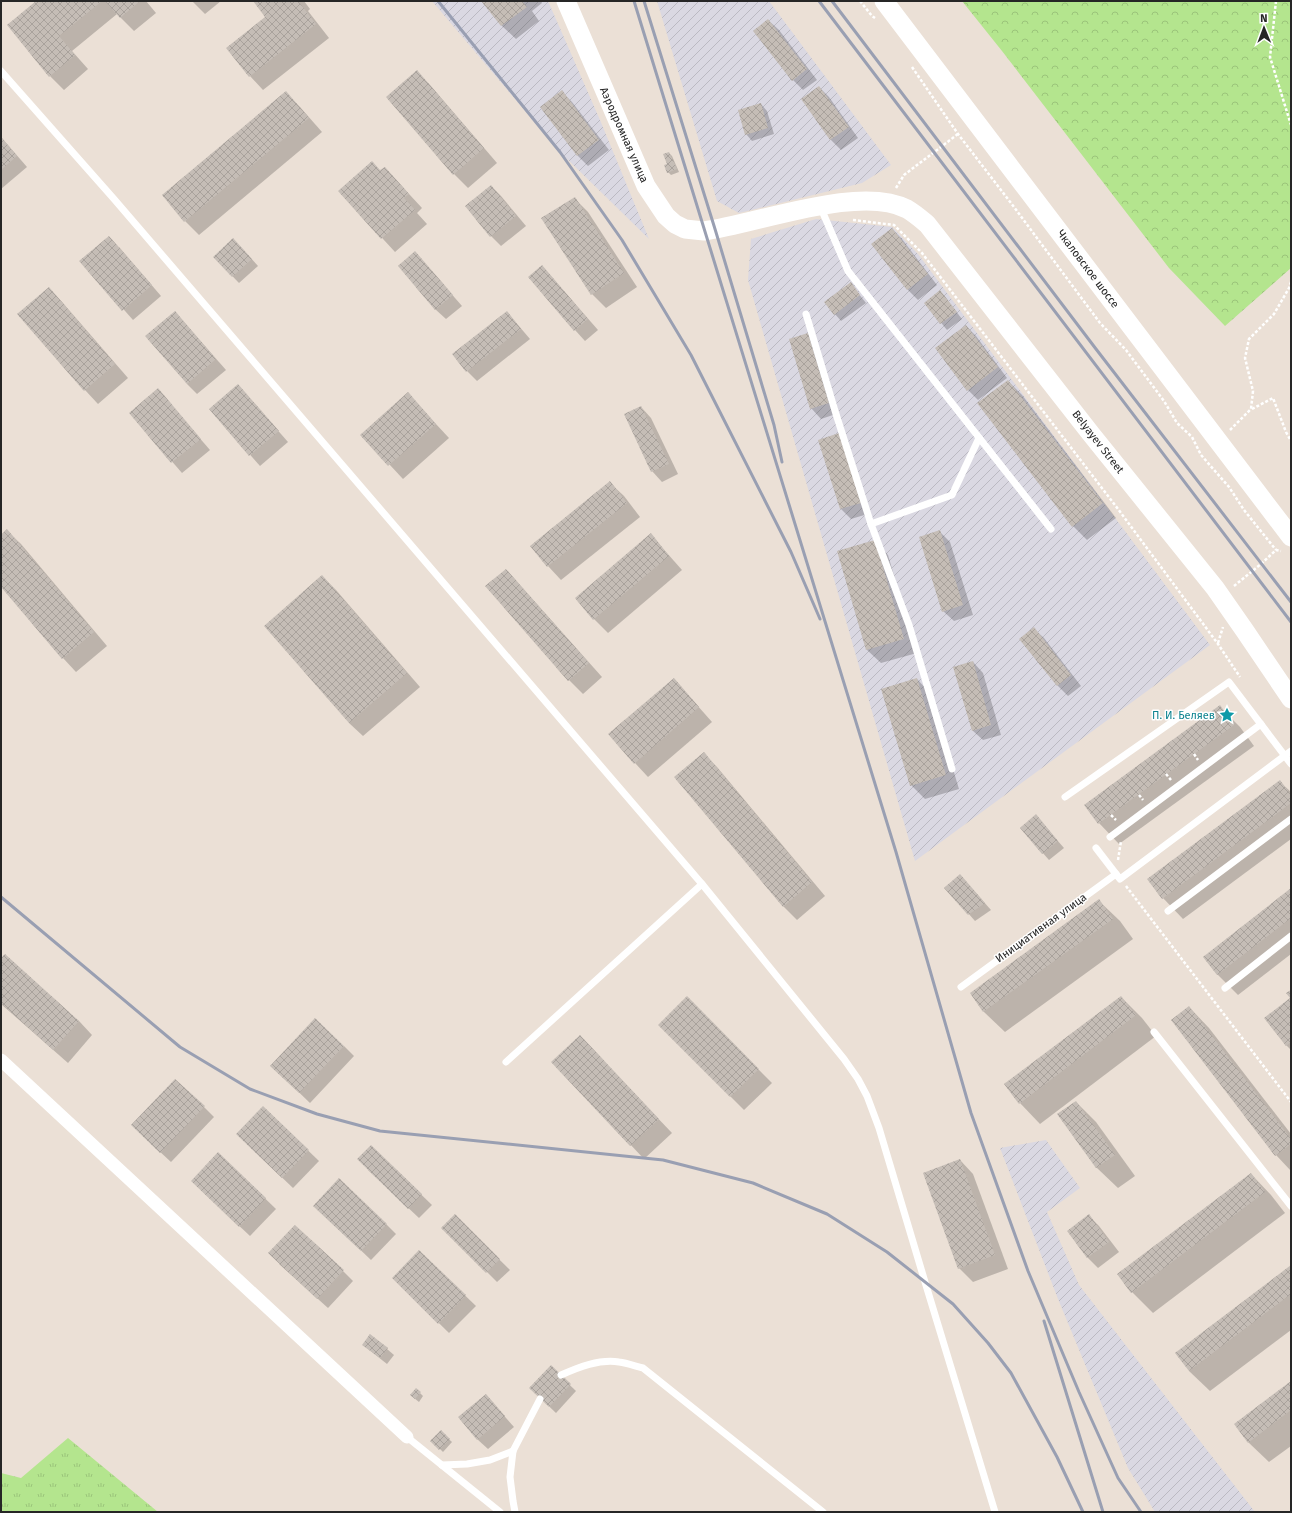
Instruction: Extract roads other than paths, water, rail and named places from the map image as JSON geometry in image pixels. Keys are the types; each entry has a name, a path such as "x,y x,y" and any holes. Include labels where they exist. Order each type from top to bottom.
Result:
{"street":[{"name":"Аэродромная улица","path":"566,1 646,186 666,216 685,229 704,231 820,206"},
{"name":"Чкаловское шоссе","path":"884,1 1219,441 1287,544"},
{"name":"Belyayev Street","path":"820,206 853,201 888,202 907,209 927,224 1091,434 1215,588 1291,699"},
{"path":"1,1060 407,1437"}],"lane":[{"path":"1,71 702,884 831,1042 858,1079 867,1096 888,1157 996,1512"},
{"path":"820,206 848,271 1051,529"},
{"path":"806,314 836,414 872,524 909,625 952,769"},
{"path":"872,524 952,495 979,438"},
{"path":"1065,797 1229,682 1261,724 1288,753 1291,764"},
{"path":"1110,837 1261,724"},
{"name":"Инициативная улица","path":"961,987 1288,753"},
{"path":"1168,912 1291,819"},
{"path":"1096,848 1118,876"},
{"path":"506,1062 702,884"},
{"path":"1225,988 1291,936"},
{"path":"1154,1032 1291,1206"},
{"path":"561,1375 576,1368 594,1363 618,1362 643,1368 823,1512"},
{"path":"515,1512 510,1477 513,1451 540,1399"},
{"path":"407,1437 500,1512"},
{"path":"442,1465 467,1464 490,1460 513,1451"}],"railway":[{"path":"438,1 560,152 622,240 691,355 791,552 820,619"},
{"path":"634,1 896,852 971,1113 1028,1271 1079,1392 1118,1478 1141,1512"},
{"path":"644,1 774,425 782,462"},
{"path":"819,1 1291,622"},
{"path":"832,1 1096,349 1291,602"},
{"path":"1,897 180,1047 250,1089 317,1114 380,1131 663,1160 753,1183 827,1214 887,1252 953,1304 988,1343 1011,1373 1057,1457 1083,1512"},
{"path":"1044,1321 1103,1512"}],"place":[{"name":"П. И. Беляев","path":"1227,715"}]}
